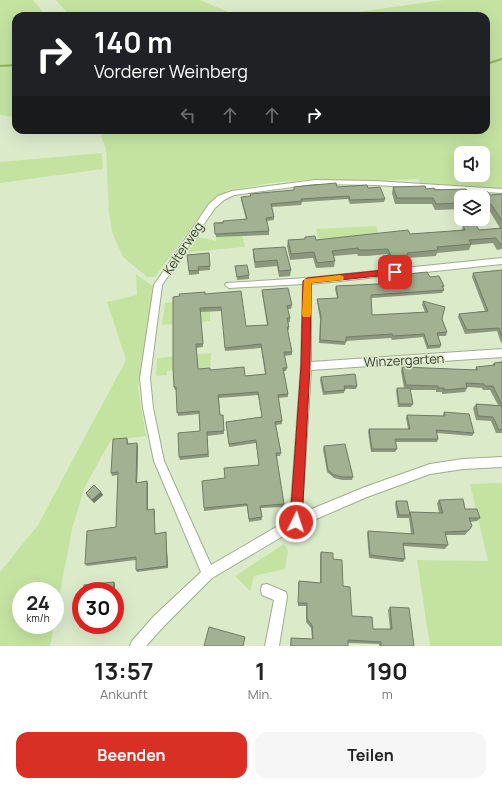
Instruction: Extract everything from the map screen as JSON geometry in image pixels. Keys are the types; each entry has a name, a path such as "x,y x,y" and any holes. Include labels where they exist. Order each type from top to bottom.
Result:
{"street":[{"name":"Kelterweg","path":"208,574 159,461 148,408 145,378 158,285 212,206 221,198 232,193 315,182 502,191"},
{"path":"230,285 307,281 502,261"},
{"path":"296,522 306,366 307,281"},
{"name":"Winzergarten","path":"306,366 502,353"},
{"path":"137,646 208,574 296,522 365,492 430,469 463,464 502,462"},
{"path":"266,590 281,597 272,646"}],"green space":[{"path":"0,0 33,0 43,12 12,12 12,116 0,115"},
{"path":"56,0 200,0 228,12 66,12"},
{"path":"443,0 502,0 502,189 420,183 418,179 378,181 315,179 271,183 230,190 210,202 155,277 147,277 123,257 112,232 109,212 106,149 100,134 490,134 490,12 358,12"},
{"path":"102,153 103,169 0,183 0,162"},
{"path":"376,226 380,236 319,241 316,229"},
{"path":"241,235 245,247 188,252 198,237 216,241 216,237"},
{"path":"136,274 154,287 138,388 146,436 111,440 85,486 72,529 62,582 12,582 12,634 52,634 50,646 0,646 0,572 38,525 126,360 107,302 137,295"},
{"path":"194,296 210,310 210,321 162,325 165,303"},
{"path":"211,353 210,371 199,377 197,358 174,370 167,371 167,375 156,376 157,358"},
{"path":"502,483 502,646 430,646 417,560 488,561 470,484"},
{"path":"284,544 288,551 285,569 254,576 250,591 235,576"}],"building":[{"path":"336,183 337,187 367,185 368,188 380,187 385,199 350,200 349,196 301,199 302,201 271,204 274,217 266,218 269,231 215,234 214,223 247,219 241,197 251,196 250,194 294,190 294,187"},
{"path":"425,186 426,189 434,188 435,190 466,189 467,190 454,190 454,203 436,204 433,198 397,198 393,187"},
{"path":"502,194 502,221 491,204 490,195"},
{"path":"463,226 477,226 479,230 502,228 502,244 500,244 496,238 469,240 471,244 437,247 438,250 391,256 388,249 359,250 358,248 332,251 335,261 317,263 314,252 291,254 288,240 305,239 305,237 315,236 316,240 408,230 410,234 465,230"},
{"path":"285,247 291,270 279,271 277,260 255,262 253,249"},
{"path":"209,253 210,266 198,267 199,270 189,271 187,255"},
{"path":"247,265 249,275 237,277 235,266"},
{"path":"502,270 502,336 499,328 467,330 459,314 488,311 473,273"},
{"path":"427,272 430,277 439,276 444,286 442,286 444,290 371,295 372,315 428,312 423,301 445,307 442,319 447,332 437,333 441,345 428,346 424,334 393,336 392,334 346,337 346,342 320,340 321,316 317,299 338,298 336,286 379,284 378,283 402,281 410,279 408,274"},
{"path":"288,288 292,305 287,306 290,318 287,318 289,327 287,327 292,352 284,352 287,368 283,368 288,394 278,395 282,421 275,422 281,453 276,453 284,504 260,506 262,517 249,519 247,504 204,508 202,481 225,478 224,468 259,465 256,440 229,444 226,422 262,417 258,392 218,395 220,415 223,415 224,431 207,432 208,454 179,457 178,433 200,431 199,411 177,413 176,387 174,387 173,367 173,297 180,296 179,294 205,292 205,294 241,291 246,326 268,325 262,290","holes":["221,307 225,348 261,344 266,374 245,376 244,367 210,370 210,368 198,369 196,344 203,344 200,308"]},
{"path":"502,362 502,405 493,386 485,386 484,384 466,383 467,388 444,390 444,388 438,388 438,386 406,385 402,367 478,370 476,367 495,365 494,363"},
{"path":"355,374 357,386 344,386 345,390 324,392 321,377"},
{"path":"397,388 410,388 413,404 399,404"},
{"path":"476,404 502,406 502,429 499,430 493,417 478,416"},
{"path":"444,412 469,414 474,433 436,430 438,439 395,439 397,449 372,449 369,429 410,429 407,415 445,416"},
{"path":"127,438 127,444 137,443 136,483 147,481 147,510 154,509 155,534 166,532 167,566 136,570 136,557 85,564 87,531 116,527 118,472 111,473 113,439"},
{"path":"345,444 353,477 334,475 328,470 324,446"},
{"path":"94,485 101,492 92,500 86,493"},
{"path":"463,499 465,509 477,509 480,518 469,518 472,526 468,531 445,532 448,545 403,543 405,559 370,555 368,531 414,534 410,512 443,513 439,500"},
{"path":"396,501 407,501 410,515 399,515"},
{"path":"321,552 333,553 333,559 342,560 343,586 350,587 352,616 372,617 373,629 392,629 390,607 409,608 414,646 381,646 381,642 348,640 348,646 291,646 291,638 313,639 312,625 307,619 307,603 298,603 299,581 321,583"},
{"path":"209,627 245,637 243,646 204,646"}],"waterway":[{"path":"490,63 502,59"},
{"path":"0,66 12,65"}],"slow traffic":[{"path":"306,314 307,281 340,278"}],"route":[{"path":"296,522 306,366 307,281 395,272"}]}
